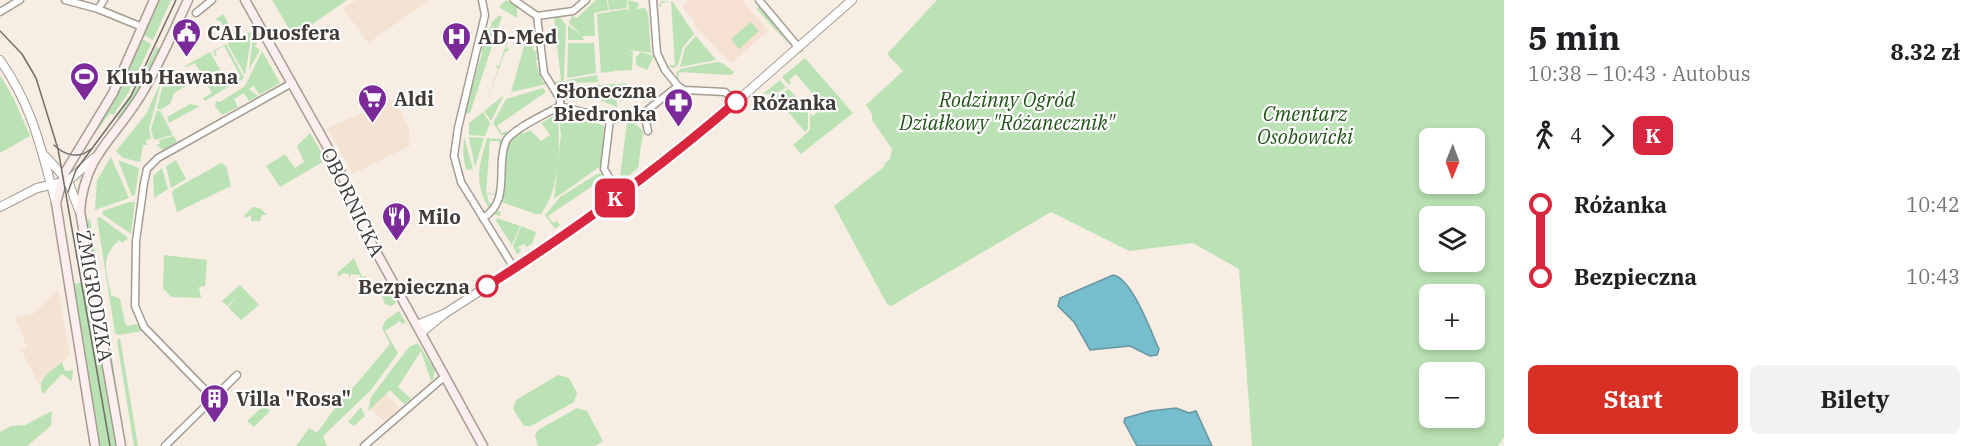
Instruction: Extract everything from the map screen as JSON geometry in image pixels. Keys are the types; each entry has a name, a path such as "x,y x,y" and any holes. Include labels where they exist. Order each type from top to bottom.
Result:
{"main road":[{"name":"ŻMIGRODZKA","path":"95,446 55,185 66,177 112,93 154,0"},
{"path":"80,211 82,186 94,158 140,97 163,56 188,0"},
{"name":"OBORNICKA","path":"245,0 345,181 373,246 483,446"},
{"name":"OBORNICKA","path":"251,0 258,21"},
{"name":"ŻMIGRODZKA","path":"80,211 121,446"}],"street":[{"path":"0,12 20,0"},
{"path":"65,0 98,9 142,27"},
{"path":"98,9 104,0"},
{"path":"196,13 212,0"},
{"path":"482,0 485,15 457,131 454,156 461,182 514,268"},
{"path":"514,0 537,16 573,11 586,0"},
{"path":"654,0 657,53 665,70 684,90 725,92 736,102"},
{"path":"759,0 799,48"},
{"path":"765,6 770,0"},
{"path":"419,329 514,268 620,195 702,132 852,0"},
{"path":"537,16 544,73 560,99 560,106"},
{"name":"ŻMIGRODZKA","path":"0,60 29,109 55,185"},
{"path":"213,398 144,327 135,306 136,241 147,168 158,158 292,83"},
{"path":"483,218 491,213 498,200 505,146 511,135 560,106 610,119 638,116 678,86"},
{"path":"644,113 648,131"},
{"path":"610,119 604,169 620,195"},
{"name":"ŻMIGRODZKA","path":"45,156 66,177 80,211"},
{"path":"66,177 94,158"},
{"path":"0,207 37,188 55,185"},
{"path":"165,446 237,375"},
{"path":"364,446 444,377"}],"shaded area":[{"path":"356,0 430,0 368,43 343,8"},
{"path":"689,0 742,0 768,31 731,63 693,24 695,22 682,6"},
{"path":"395,99 409,129 410,146 353,174 327,128"},
{"path":"58,289 70,355 41,380 40,386 21,350 27,347 15,318 35,313"},
{"path":"385,393 400,408 385,423 370,408"}],"green space":[{"path":"157,0 171,0 153,40 141,34"},
{"path":"272,0 347,0 294,37"},
{"path":"506,0 517,4 517,18 499,7"},
{"path":"596,0 607,0 608,10 594,13 595,36 582,36 569,23 572,16 577,18"},
{"path":"608,0 627,0 627,8 609,10"},
{"path":"628,0 639,3 637,9 645,8 648,14 651,53 629,50 633,52 632,70 616,71 615,68 615,71 601,73 597,14 627,9 629,12"},
{"path":"937,0 1504,0 1504,437 1498,446 1252,446 1239,269 1193,243 1129,251 1051,212 891,306 887,304 834,206 885,166 884,164 890,159 892,149 872,120 872,114 866,105 903,71 887,54"},
{"path":"661,1 673,2 694,34 683,47 678,65 674,68 666,66 675,65 671,2 661,3 659,7"},
{"path":"759,4 788,44 757,9"},
{"path":"223,14 235,35 230,39 224,37 228,34 220,21 215,20"},
{"path":"558,15 566,25 564,80 562,83 552,84 549,78 552,82 561,81 554,16"},
{"path":"498,16 502,16 470,113 464,114 482,53 481,40 486,41 492,22"},
{"path":"751,22 759,31 739,49 731,39"},
{"path":"513,23 506,48 510,50 505,52 486,104 498,69 495,65 499,66"},
{"path":"568,25 584,40 568,40"},
{"path":"251,32 252,34 245,75 227,43"},
{"path":"253,36 257,44 254,46 260,50 249,70"},
{"path":"696,36 716,60 680,67 685,48"},
{"path":"140,38 151,44 127,95 113,115 110,113 94,135 122,84"},
{"path":"537,42 533,48 535,52 538,50 535,58 539,56 536,61 538,70 542,68 539,74 543,73 540,78 544,77 541,80 547,84 511,92 525,43"},
{"path":"568,43 594,43 596,73 567,78"},
{"path":"226,44 244,78 233,86 228,79 230,77 232,81 241,77 224,46 215,51 217,55 215,56 213,51"},
{"path":"156,47 163,50 120,120 117,118 140,81"},
{"path":"262,51 280,83 259,95 254,86 249,89 258,96 249,101 244,93 234,99 238,107 222,115 215,106 216,101 220,102 245,86"},
{"path":"210,52 229,86 205,101 200,94 203,98 212,93 195,63 186,67 187,71 185,66"},
{"path":"641,52 654,56 647,70 636,65 636,57"},
{"path":"805,58 853,113 801,154 793,145 810,130 810,113 813,116 823,106 796,74 789,80 791,83 789,85 782,77"},
{"path":"717,62 734,72 731,75 679,72 678,81 676,73 680,69"},
{"path":"166,72 184,74 191,83 174,93 170,104 160,110 157,108"},
{"path":"0,75 13,97 30,136 0,153"},
{"path":"597,75 598,82 568,83 567,80"},
{"path":"162,79 149,129 151,139 146,140 147,145 143,145 140,162 123,158 116,151 146,114"},
{"path":"780,80 786,88 776,93 763,94"},
{"path":"626,83 630,90 620,102 617,84"},
{"path":"616,84 617,107 568,88 564,97 568,99 567,101 562,97 568,86"},
{"path":"543,88 546,92 497,126 502,133 506,131 508,135 501,135 493,123 506,99"},
{"path":"789,89 808,110 808,129 805,132 777,99 770,105 766,101"},
{"path":"504,95 491,121 484,111"},
{"path":"190,104 200,106 169,123 167,117"},
{"path":"157,110 161,112 173,135 154,140 151,129"},
{"path":"567,111 604,126 602,165 554,199 561,135 558,112"},
{"path":"483,112 490,123 485,136 469,135 469,123"},
{"path":"557,114 558,166 552,192 541,214 501,202 497,211 501,212 500,216 494,214 504,187 507,145 520,130 523,134 530,130 541,141 550,135 541,123"},
{"path":"615,120 635,124 643,132 638,168 624,179 620,177 627,123 618,121 615,125"},
{"path":"310,133 326,160 280,187 266,166 285,154 295,168 304,162 297,146"},
{"path":"174,136 177,142 163,150 156,145 160,144 159,140"},
{"path":"464,137 473,169 466,170 463,153"},
{"path":"469,138 484,138 475,167"},
{"path":"487,138 501,139 503,146 499,145 499,141 490,141 486,193 495,194 496,190 499,190 498,195 487,194 489,203 494,204 490,210 482,192 479,176"},
{"path":"111,157 129,198 95,210 97,180"},
{"path":"118,160 139,168 135,195 132,196"},
{"path":"176,160 186,179 171,188 166,166"},
{"path":"221,163 226,166 231,186 177,212 173,190"},
{"path":"162,168 168,189 154,198 153,176"},
{"path":"605,173 606,177 548,216 553,223 557,221 560,225 555,229 545,215 560,197 597,174"},
{"path":"135,202 131,234 102,214 103,211"},
{"path":"253,207 260,208 267,215 262,215 260,221 251,221 251,215 246,218 244,215"},
{"path":"100,217 128,238 122,243 119,240 109,253 106,272 111,295 120,299 125,323 127,326 138,324 142,331 118,335 115,333 97,218"},
{"path":"497,218 520,226 512,245 496,221"},
{"path":"87,219 90,220 126,446 124,446"},
{"path":"521,226 536,232 532,244 527,247 524,244 518,247 521,251 517,254 513,246"},
{"path":"164,255 207,260 205,286 199,287 201,298 171,297 163,288"},
{"path":"354,258 362,277 366,276 365,279 360,280 360,275 351,274 349,278 349,274 343,273 339,277 337,273"},
{"path":"85,282 91,324 104,369 117,446 99,446 73,284"},
{"path":"383,282 396,303 391,306 385,304 382,297 386,295 380,283"},
{"path":"240,285 259,305 241,320 228,307 237,297 227,306 222,301"},
{"path":"399,311 406,322 402,324 400,321 385,331 398,353 371,390 323,436 327,446 296,446 309,428 317,433 340,401 337,398 349,387 352,389 390,344 382,328 386,320"},
{"path":"120,338 138,446 134,446 117,341"},
{"path":"418,343 435,370 433,379 431,381 421,351 398,387 411,399 404,404 390,390 368,411 371,397 409,347"},
{"path":"62,362 65,371 73,370 72,381 62,374 43,394 41,384 43,380"},
{"path":"558,375 569,378 577,393 574,402 531,426 524,426 513,409 516,400"},
{"path":"264,405 270,411 254,427 247,421"},
{"path":"361,407 365,416 354,426 348,422"},
{"path":"577,408 587,411 603,441 595,446 538,446 535,436 538,430"},
{"path":"52,411 51,426 27,446 0,446 0,432 11,426 25,425"}],"water":[{"path":"1113,275 1120,278 1134,295 1159,349 1157,355 1150,356 1130,346 1090,350 1074,322 1058,306 1060,298"},
{"path":"1176,408 1189,413 1196,411 1212,446 1137,446 1124,422 1125,418 1150,411"}],"tram line":[{"path":"68,192 76,170 131,96 176,0"},
{"path":"0,31 22,54 36,78 58,149 110,446"},
{"path":"54,145 72,155 82,154 91,149"}],"bus line":[{"name":"K","path":"487,286 618,196 702,132 736,102"}],"place":[{"name":"CAL Duosfera","path":"186,58"},
{"name":"AD-Med","path":"457,62"},
{"name":"Klub Hawana","path":"85,102"},
{"name":"Różanka","path":"736,102"},
{"name":"Aldi","path":"373,124"},
{"name":"Słoneczna Biedronka","path":"678,128"},
{"name":"Milo","path":"397,242"},
{"name":"Bezpieczna","path":"487,286"},
{"name":"Villa \"Rosa\"","path":"215,424"}],"park label":[{"name":"Rodzinny Ogród Działkowy \"Różanecznik\"","path":"1007,110"},
{"name":"Cmentarz Osobowicki","path":"1305,124"}]}
